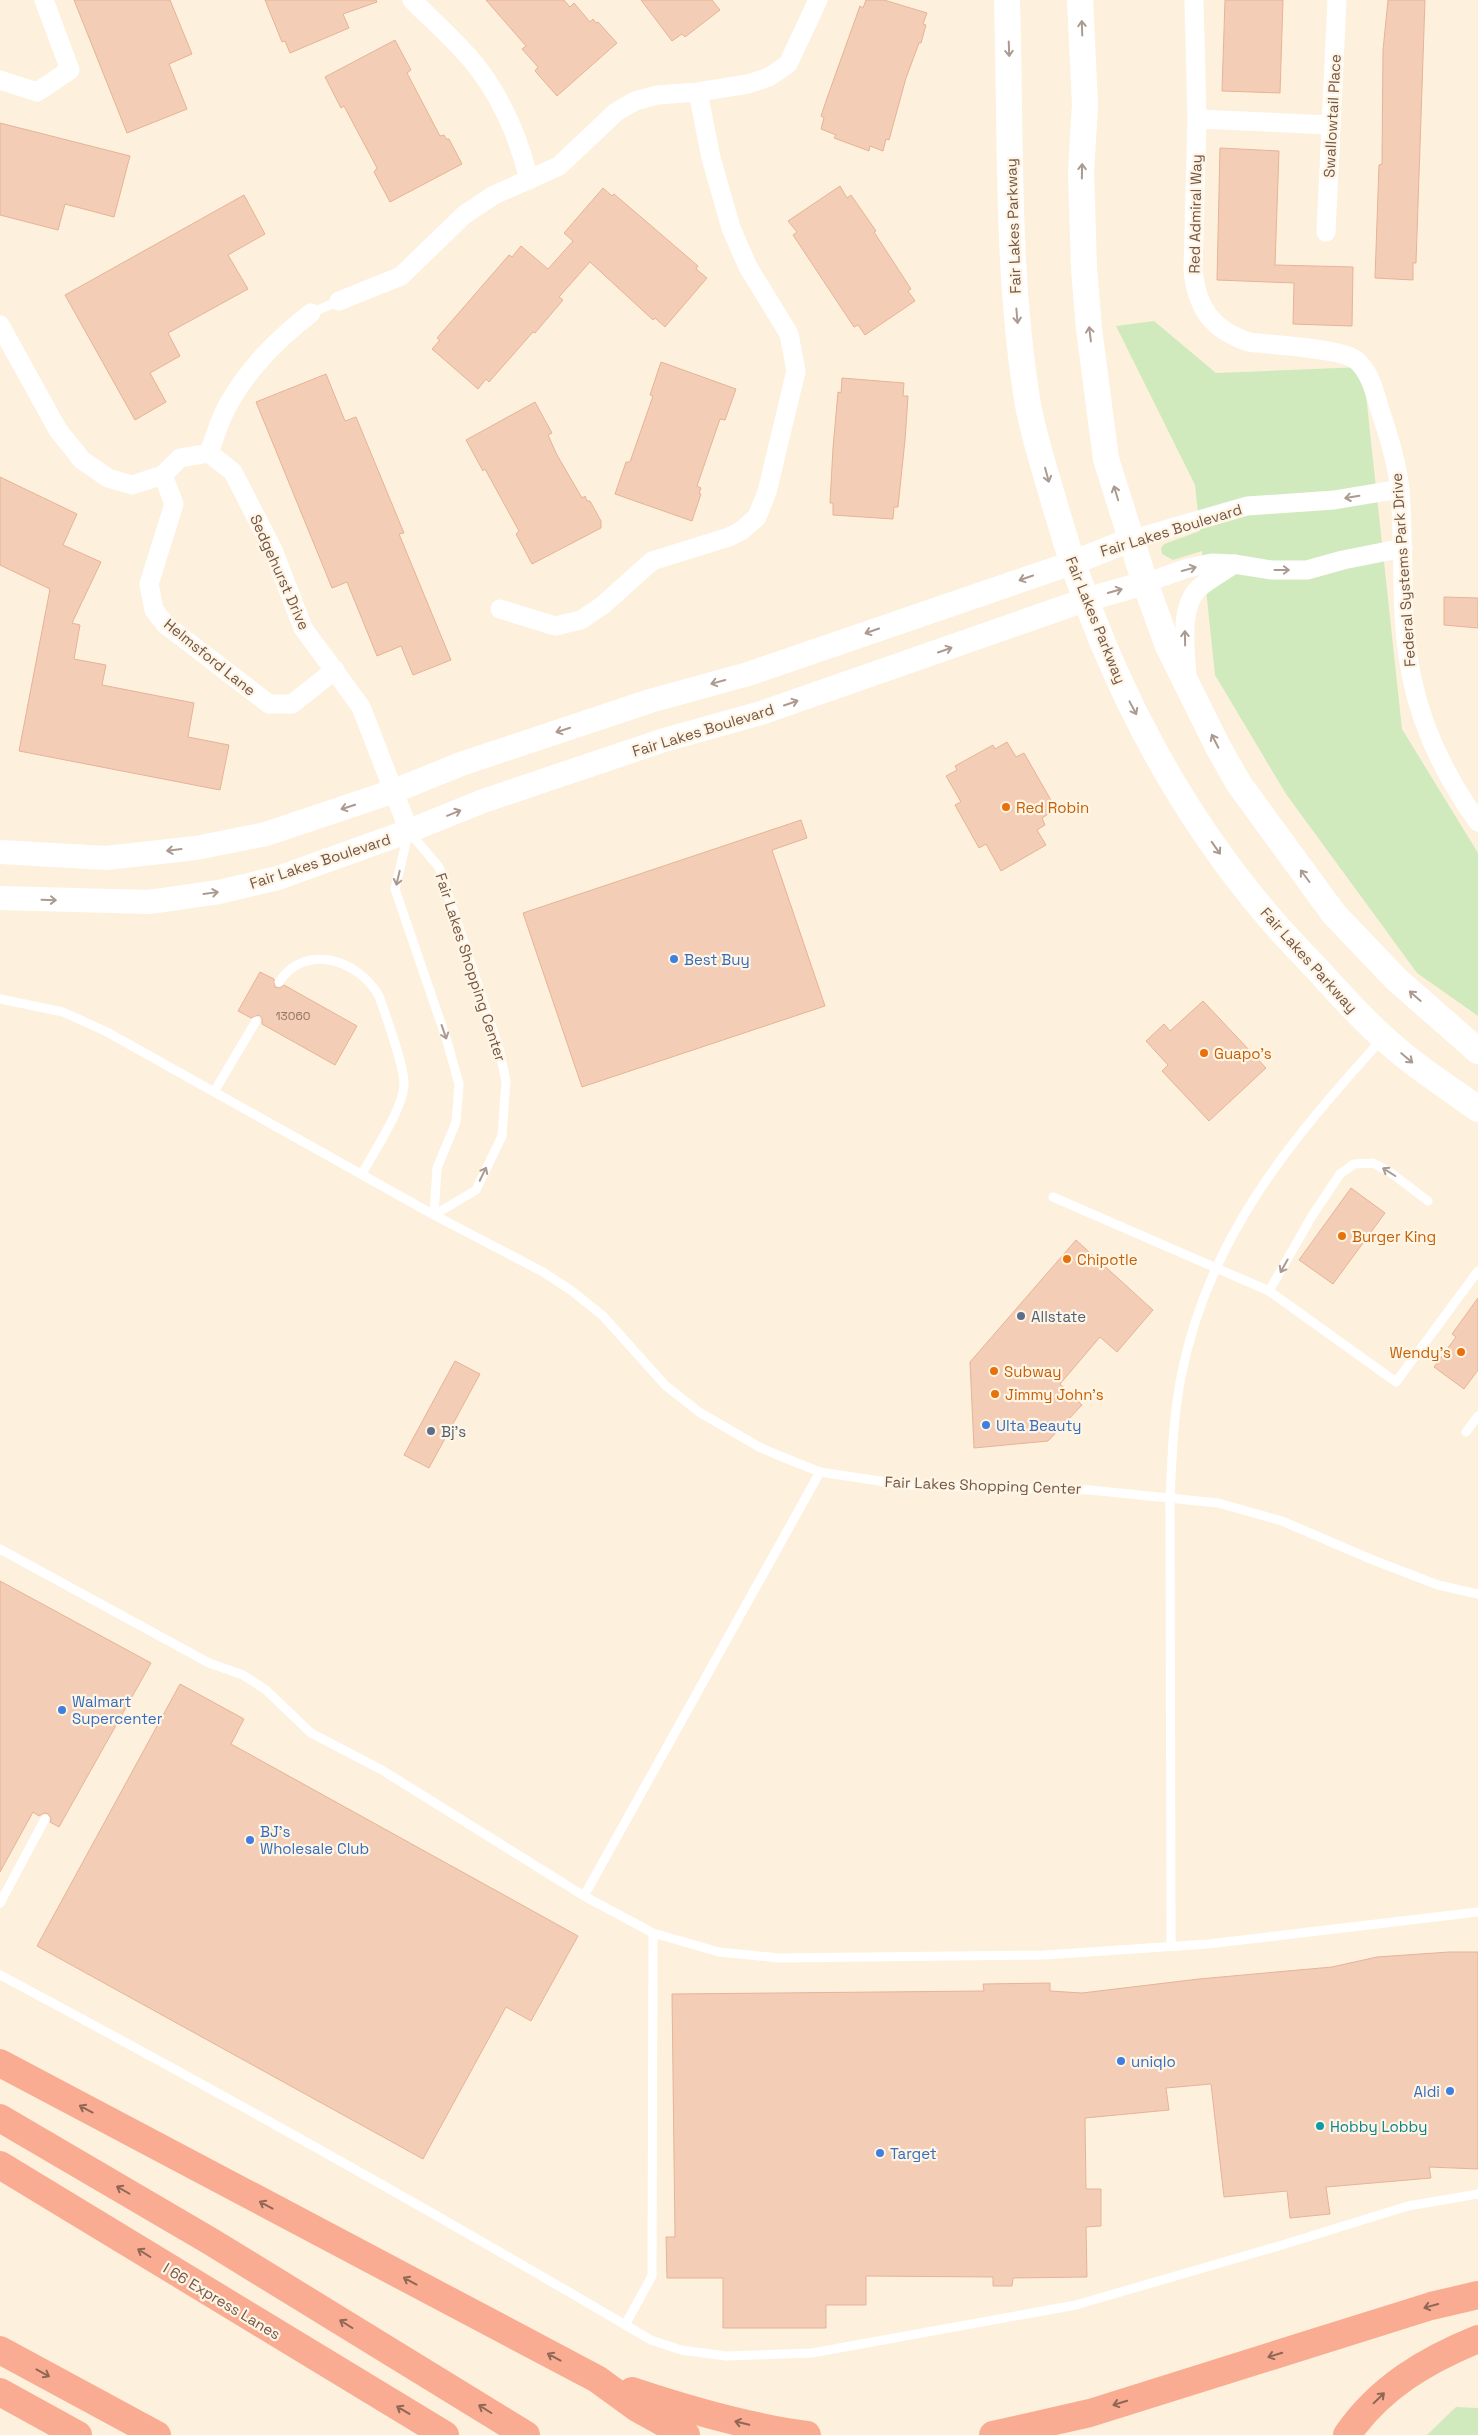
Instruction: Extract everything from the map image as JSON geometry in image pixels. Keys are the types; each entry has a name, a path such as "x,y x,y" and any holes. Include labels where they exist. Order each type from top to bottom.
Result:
{"highway":[{"path":"0,2063 597,2379 637,2408 686,2435"},
{"path":"0,2118 210,2241 526,2435"},
{"name":"I 66 Express Lanes","path":"0,2165 67,2204 206,2292 445,2435"},
{"path":"0,2176 67,2204"},
{"path":"992,2435 1090,2413 1431,2306 1478,2295"},
{"path":"1347,2435 1363,2414 1398,2381 1443,2353 1478,2339"},
{"path":"0,2350 158,2435"},
{"path":"597,2379 689,2410 777,2431 807,2435"},
{"path":"0,2392 78,2435"}],"main road":[{"name":"Fair Lakes Parkway","path":"1007,0 1009,162 1017,320 1028,402 1072,563 1112,666 1180,795 1217,850 1268,916 1358,1013 1383,1037 1411,1061 1478,1109"},
{"path":"1080,0 1085,104 1082,172 1083,220 1089,329 1106,459 1130,540 1168,646 1239,784 1278,840 1334,914 1396,979 1478,1051"}],"street":[{"path":"0,80 37,92 70,70 44,0"},
{"path":"412,0 474,63 501,104 522,150 529,180"},
{"path":"339,301 401,276 464,215 494,195 559,166 616,112 635,101 657,95 698,92 748,84 769,77 788,64 818,0"},
{"name":"Red Admiral Way","path":"1194,0 1197,119 1193,270 1195,291 1204,310 1221,329 1234,337 1249,342 1347,355 1363,367"},
{"name":"Swallowtail Place","path":"1326,232 1337,0"},
{"path":"500,609 555,626 581,620 603,606 652,561 729,537 741,531 757,518 767,492 796,372 790,334 748,267 732,228 711,158 698,92"},
{"path":"1197,119 1332,125"},
{"path":"0,325 58,430 82,460 108,478 132,485 162,475 180,458 209,453 228,404 256,362 280,337 311,313"},
{"name":"Federal Systems Park Drive","path":"1363,367 1372,384 1392,447 1400,489 1408,653 1420,710 1448,776 1478,822"},
{"name":"Sedgehurst Drive","path":"209,453 233,472 273,550 303,628 361,707 409,831"},
{"name":"Helmsford Lane","path":"162,475 174,504 149,584 154,610 166,625 269,704 292,704 335,670"},
{"name":"Fair Lakes Boulevard","path":"0,852 106,858 196,848 266,834 394,791 470,761 650,701 748,674 1072,563 1130,540 1247,506 1334,500 1400,489"},
{"name":"Fair Lakes Boulevard","path":"0,898 149,902 219,892 278,878 409,831 483,801 664,740 771,710 1085,600 1145,583 1188,568 1212,563 1234,564 1272,570 1307,570 1342,560 1403,548"},
{"path":"1188,687 1185,632 1188,605 1198,589 1234,564"}],"lane":[{"path":"311,313 339,301"},
{"path":"409,831 395,889 447,1041 459,1084 456,1122 437,1168 434,1216"},
{"name":"Fair Lakes Shopping Center","path":"409,831 439,867 499,1049 506,1081 502,1136 476,1190 434,1216"},
{"path":"279,982 286,972 301,962 322,959 360,972 372,983 380,996 404,1085 401,1100 394,1115 362,1174"},
{"name":"Fair Lakes Shopping Center","path":"0,999 63,1012 107,1032 434,1216 543,1272 572,1291 603,1316 666,1385 699,1412 761,1448 820,1472 906,1485 1090,1490 1218,1503 1282,1521 1373,1560 1438,1585 1478,1594"},
{"path":"214,1092 256,1021"},
{"path":"1171,1944 1170,1498 1173,1428 1181,1377 1196,1317 1238,1223 1269,1174 1303,1128 1383,1037"},
{"path":"1269,1291 1316,1209 1340,1174 1354,1164 1373,1163 1390,1172 1428,1201"},
{"path":"1053,1196 1269,1291 1396,1382 1478,1271"},
{"path":"1466,1432 1478,1416"},
{"path":"584,1896 820,1472"},
{"path":"0,1548 210,1663 244,1675 266,1690 310,1733 382,1770 584,1896 653,1933 719,1952 780,1958 1045,1955 1171,1944 1208,1944 1478,1912"},
{"path":"0,1903 45,1819"},
{"path":"625,2325 652,2276 653,1933"},
{"path":"0,1975 187,2075 510,2256 651,2340 681,2350 726,2356 812,2353 1076,2305 1408,2206 1478,2194"}],"green space":[{"path":"1154,321 1216,373 1363,367 1402,729 1478,853 1478,1016 1417,973 1286,794 1215,675 1202,551 1173,560 1162,554 1161,548 1164,544 1200,531 1195,485 1116,326"},
{"path":"1456,2407 1478,2408 1478,2435 1427,2435"}],"building":[{"path":"74,0 170,0 192,54 169,64 187,109 127,133"},
{"path":"265,0 376,0 377,2 343,14 349,28 290,53 285,41 282,42"},
{"path":"486,0 564,0 570,7 574,3 590,22 593,19 596,23 598,22 617,43 557,96 535,71 538,67 522,49 526,46"},
{"path":"641,0 712,0 720,10 685,37 682,34 672,41"},
{"path":"866,0 884,0 927,13 923,24 926,25 921,43 919,43 906,78 889,140 886,139 883,151 870,146 869,151 834,138 836,135 821,129 824,118 821,116 826,101 860,6 863,8"},
{"path":"1225,0 1283,0 1280,93 1222,91"},
{"path":"1388,0 1425,0 1416,263 1413,263 1413,280 1375,278 1379,165 1382,164 1383,50"},
{"path":"395,40 411,70 407,73 440,136 444,135 446,139 449,139 462,164 390,202 374,172 377,168 344,106 341,108 325,77"},
{"path":"0,123 130,156 114,217 65,204 58,230 0,215"},
{"path":"1220,148 1279,151 1275,265 1353,267 1352,326 1293,324 1294,283 1217,280"},
{"path":"840,186 847,198 851,195 876,231 874,232 911,289 908,291 915,301 865,335 858,325 854,327 793,235 797,232 788,221"},
{"path":"603,188 612,196 614,194 698,266 696,269 707,278 665,327 655,318 653,320 590,262 559,297 563,300 535,333 533,332 489,382 486,379 478,389 432,349 440,340 437,338 509,255 512,257 521,246 548,269 573,241 564,233"},
{"path":"244,195 265,234 228,255 248,289 168,333 180,356 150,373 166,402 135,420 65,295"},
{"path":"661,362 736,389 725,420 720,419 697,486 701,488 699,493 701,494 692,521 615,494 626,462 630,462 653,396 650,395"},
{"path":"326,374 345,421 356,417 404,533 399,534 451,660 413,675 401,646 377,656 347,582 332,588 256,402"},
{"path":"842,378 904,383 903,396 908,396 905,440 898,507 894,507 893,519 833,515 833,503 830,503 833,448 838,392 841,393"},
{"path":"535,402 552,433 548,435 557,455 582,498 585,496 587,501 590,501 601,521 601,528 532,564 516,534 519,531 485,469 483,471 466,440"},
{"path":"0,477 77,514 63,545 101,562 72,623 80,625 74,659 106,665 102,685 194,703 188,737 229,745 220,790 19,751 50,589 0,565"},
{"path":"1444,597 1478,598 1478,628 1444,625"},
{"name":"Red Robin","path":"1007,742 1016,757 1024,753 1056,809 1042,818 1045,825 1037,830 1046,845 1001,871 986,844 979,848 955,805 961,802 946,776 957,770 955,766 993,745 995,749"},
{"name":"Best Buy","path":"801,820 807,838 772,850 825,1006 582,1087 523,913"},
{"path":"260,972 274,979 275,987 280,988 284,985 357,1026 335,1065 262,1024 262,1018 259,1015 251,1018 238,1011"},
{"name":"Guapo's","path":"1203,1001 1266,1068 1209,1121 1162,1071 1168,1065 1146,1041 1164,1024 1170,1031"},
{"name":"Burger King","path":"1351,1188 1385,1213 1333,1284 1299,1260"},
{"path":"1076,1240 1153,1310 1117,1352 1100,1337 1060,1384 1082,1405 1048,1441 974,1448 970,1362"},
{"name":"Wendy's","path":"1478,1298 1478,1370 1464,1389 1434,1367 1456,1337 1452,1334"},
{"path":"455,1361 480,1374 429,1468 404,1455"},
{"name":"Walmart Supercenter","path":"0,1581 151,1663 59,1827 50,1822 51,1818 48,1814 44,1813 39,1816 33,1812 0,1872"},
{"name":"BJ's Wholesale Club","path":"180,1684 244,1719 231,1744 578,1936 531,2021 506,2007 423,2159 37,1946"},
{"name":"Target","path":"1478,1952 1478,2169 1429,2167 1431,2178 1326,2187 1330,2214 1290,2218 1287,2191 1224,2197 1211,2084 1166,2088 1169,2110 1085,2118 1086,2189 1101,2189 1101,2226 1086,2227 1087,2277 1013,2278 1012,2286 993,2286 993,2277 866,2276 866,2305 826,2305 826,2328 723,2328 723,2278 667,2278 666,2237 675,2237 672,1994 984,1991 983,1984 1050,1983 1050,1991 1082,1993 1199,1979 1332,1967 1377,1957"}],"place":[{"name":"Red Robin","path":"1006,807"},
{"name":"Best Buy","path":"674,959"},
{"name":"Guapo's","path":"1204,1053"},
{"name":"Burger King","path":"1342,1236"},
{"name":"Chipotle","path":"1067,1259"},
{"name":"Allstate","path":"1021,1316"},
{"name":"Wendy's","path":"1461,1352"},
{"name":"Subway","path":"994,1371"},
{"name":"Jimmy John's","path":"995,1394"},
{"name":"Ulta Beauty","path":"986,1425"},
{"name":"Bj's","path":"431,1431"},
{"name":"Walmart Supercenter","path":"62,1710"},
{"name":"BJ's Wholesale Club","path":"250,1840"},
{"name":"uniqlo","path":"1121,2061"},
{"name":"Aldi","path":"1450,2091"},
{"name":"Hobby Lobby","path":"1320,2126"},
{"name":"Target","path":"880,2153"}]}
